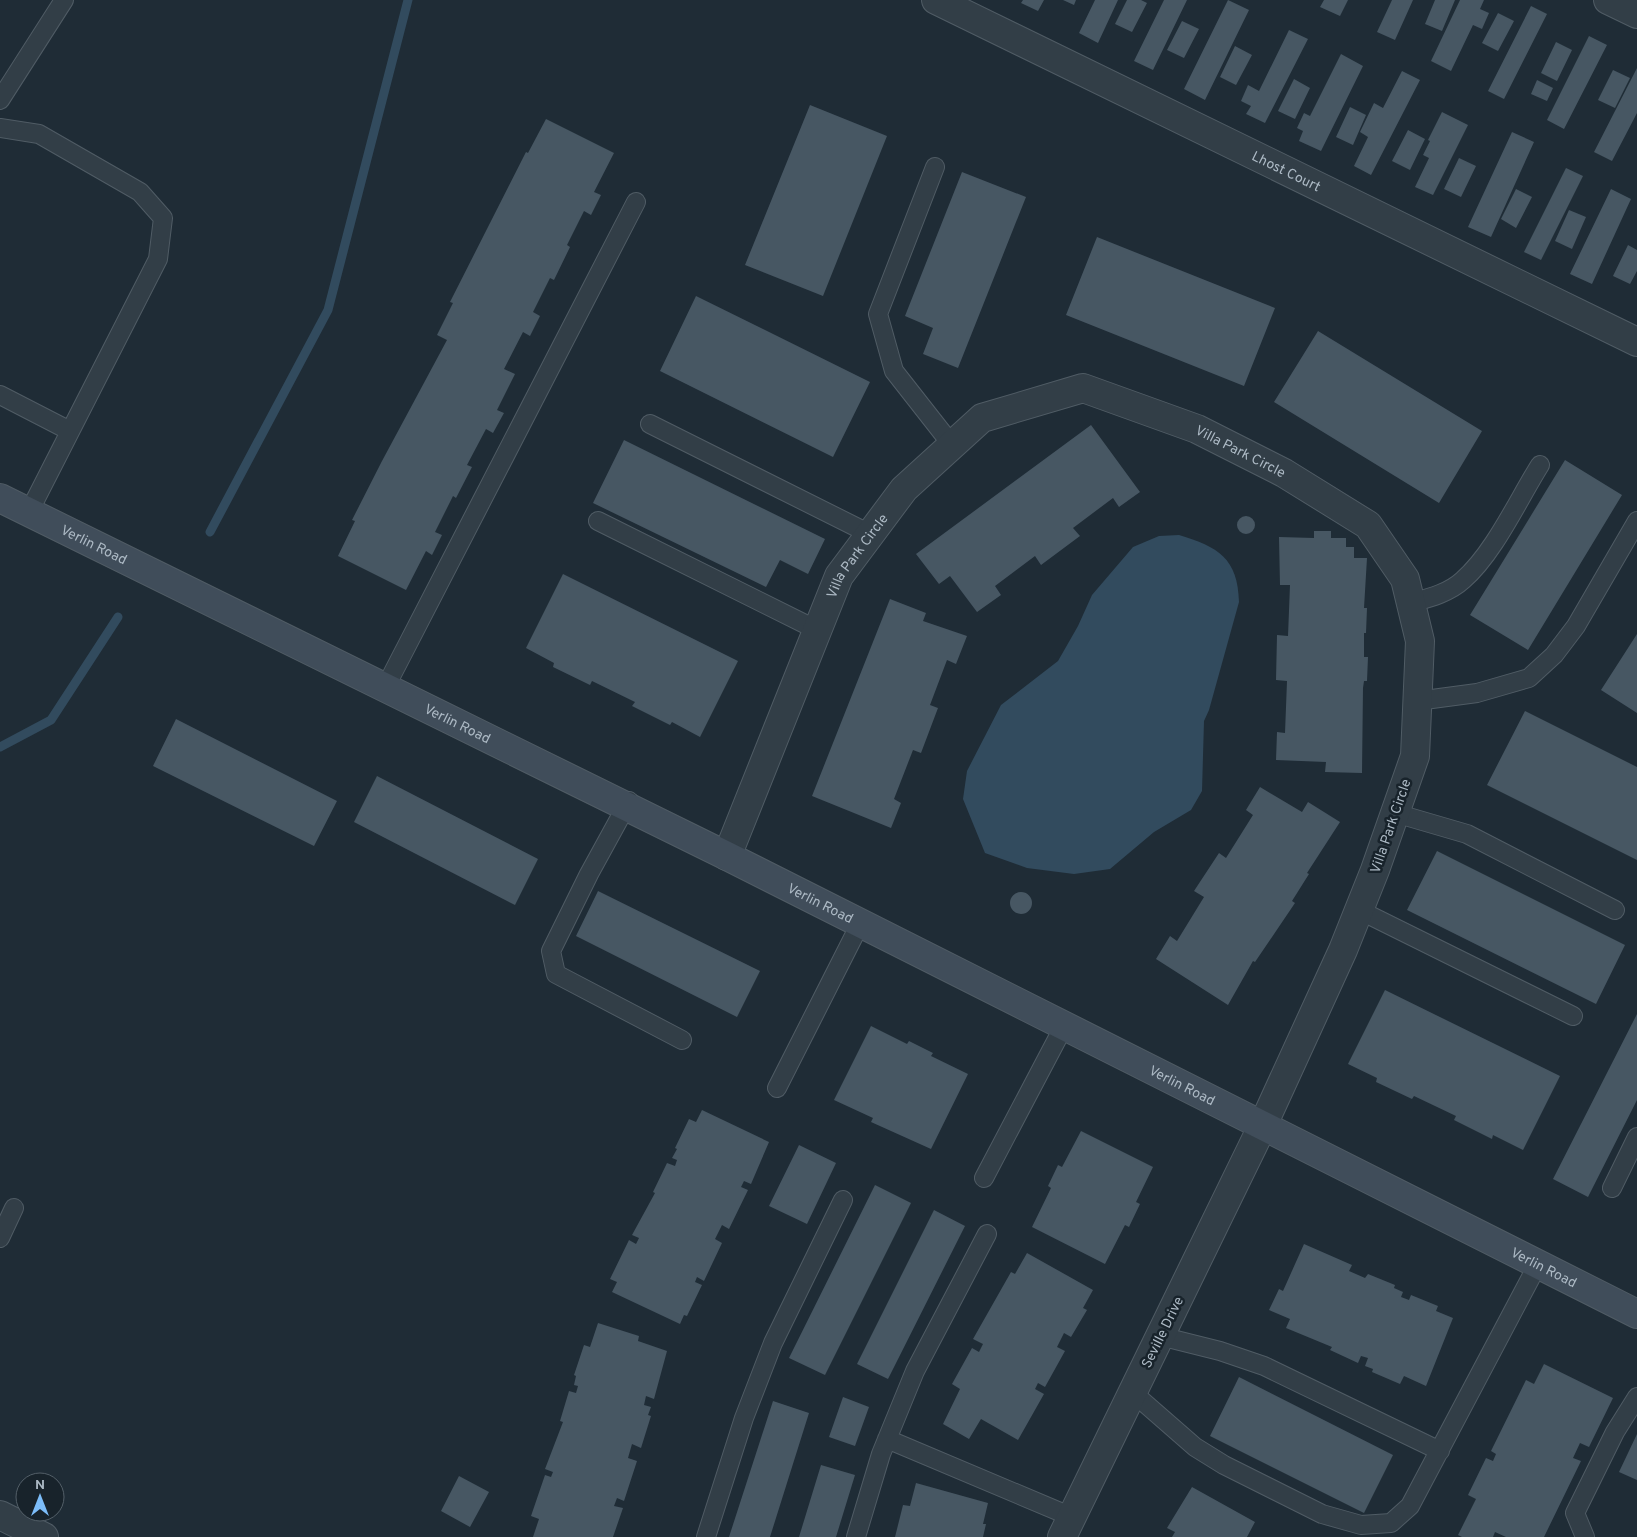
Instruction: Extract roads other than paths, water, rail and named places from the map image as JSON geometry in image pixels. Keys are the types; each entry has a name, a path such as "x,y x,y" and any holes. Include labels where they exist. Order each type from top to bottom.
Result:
{"street":[{"name":"Lhost Court","path":"936,0 1637,342"},
{"path":"1608,0 1637,14"},
{"name":"Villa Park Circle","path":"727,856 839,576 904,489 952,445 982,418 1083,388 1197,429 1284,473 1368,525 1404,579 1420,640 1415,756 1359,910 1262,1126"},
{"name":"Verlin Road","path":"0,498 385,688 627,804 860,924 1637,1314"},
{"name":"Seville Drive","path":"1067,1527 1262,1126"},
{"path":"0,1515 44,1537"}],"lane":[{"path":"0,100 64,0"},
{"path":"0,128 38,134 140,192 163,218 158,259 29,512"},
{"path":"935,167 878,314 894,371 952,445"},
{"path":"385,688 636,202"},
{"path":"0,395 70,432"},
{"path":"650,424 870,534"},
{"path":"1411,603 1435,596 1462,581 1482,560 1540,465"},
{"path":"598,521 817,630"},
{"path":"1417,701 1477,693 1529,678 1554,655 1576,626 1636,521"},
{"path":"627,804 588,874 551,951 556,974 682,1040"},
{"path":"1395,813 1467,834 1615,910"},
{"path":"1359,910 1573,1016"},
{"path":"777,1088 860,924"},
{"path":"984,1178 1064,1026"},
{"path":"1612,1188 1637,1137"},
{"path":"706,1537 744,1418 773,1343 843,1200"},
{"path":"0,1238 14,1208"},
{"path":"856,1537 887,1439 915,1371 987,1234"},
{"path":"1132,1392 1195,1447 1224,1465 1322,1514 1361,1525 1391,1523 1410,1506 1538,1264"},
{"path":"1160,1336 1220,1351 1264,1366 1440,1451"},
{"path":"1585,1537 1575,1513 1614,1432 1637,1397"},
{"path":"887,1439 1067,1527"}],"water":[{"path":"1179,535 1205,544 1223,556 1235,575 1239,602 1209,710 1204,721 1202,791 1191,810 1154,832 1110,869 1074,874 1027,868 985,853 963,799 967,771 1001,705 1058,661 1078,626 1092,595 1133,547 1159,536"}],"waterway":[{"path":"210,532 328,310 408,0"},
{"path":"0,747 51,720 118,617"}]}
